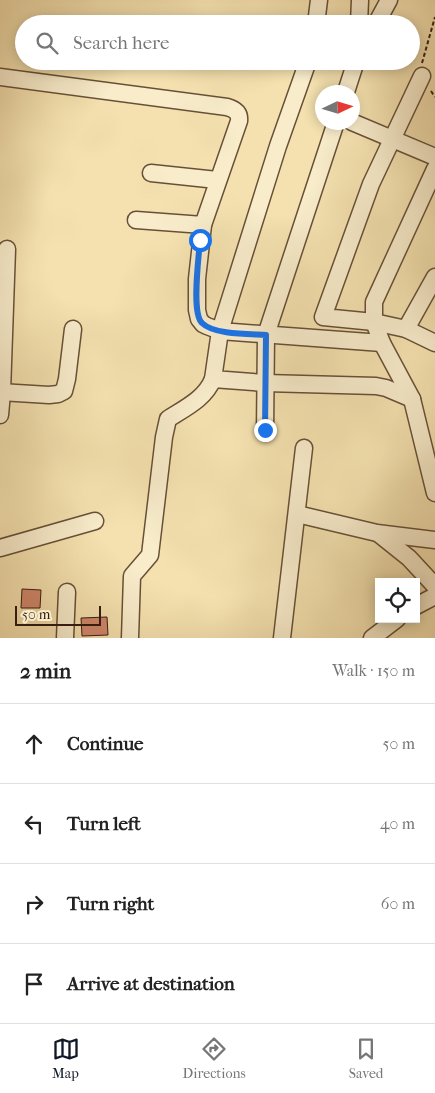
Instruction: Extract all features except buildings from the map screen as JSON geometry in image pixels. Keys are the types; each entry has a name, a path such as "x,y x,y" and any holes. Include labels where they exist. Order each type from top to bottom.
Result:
{"street":[{"path":"317,15 319,0"},
{"path":"359,15 360,0"},
{"path":"381,15 389,0"},
{"path":"130,638 132,576 150,555 164,437 168,419 192,404 210,387 213,379 220,332 275,155 305,70"},
{"path":"348,85 353,70"},
{"path":"316,338 371,184 422,76"},
{"path":"0,77 227,107 238,112 239,121 203,225 197,279 197,310 202,324 220,332 382,343"},
{"path":"360,125 435,157"},
{"path":"265,430 266,335 333,130"},
{"path":"435,169 374,302 374,322 382,343 412,399 435,493"},
{"path":"151,173 217,180"},
{"path":"136,220 203,225"},
{"path":"0,415 7,248"},
{"path":"406,329 435,278"},
{"path":"323,317 374,322 406,329 435,344"},
{"path":"1,392 49,395 58,394 64,390 68,379 74,329"},
{"path":"213,379 265,383 376,386 386,388 412,399"},
{"path":"282,638 304,448"},
{"path":"297,514 377,533 435,540"},
{"path":"0,548 95,521"},
{"path":"377,533 410,558 435,586"},
{"path":"64,638 67,592"},
{"path":"420,604 435,596"},
{"path":"372,638 392,623"}],"path":[{"path":"435,17 421,68 422,76 435,97"}],"route":[{"path":"200,240 197,310 202,324 220,332 266,335 265,430"}]}
